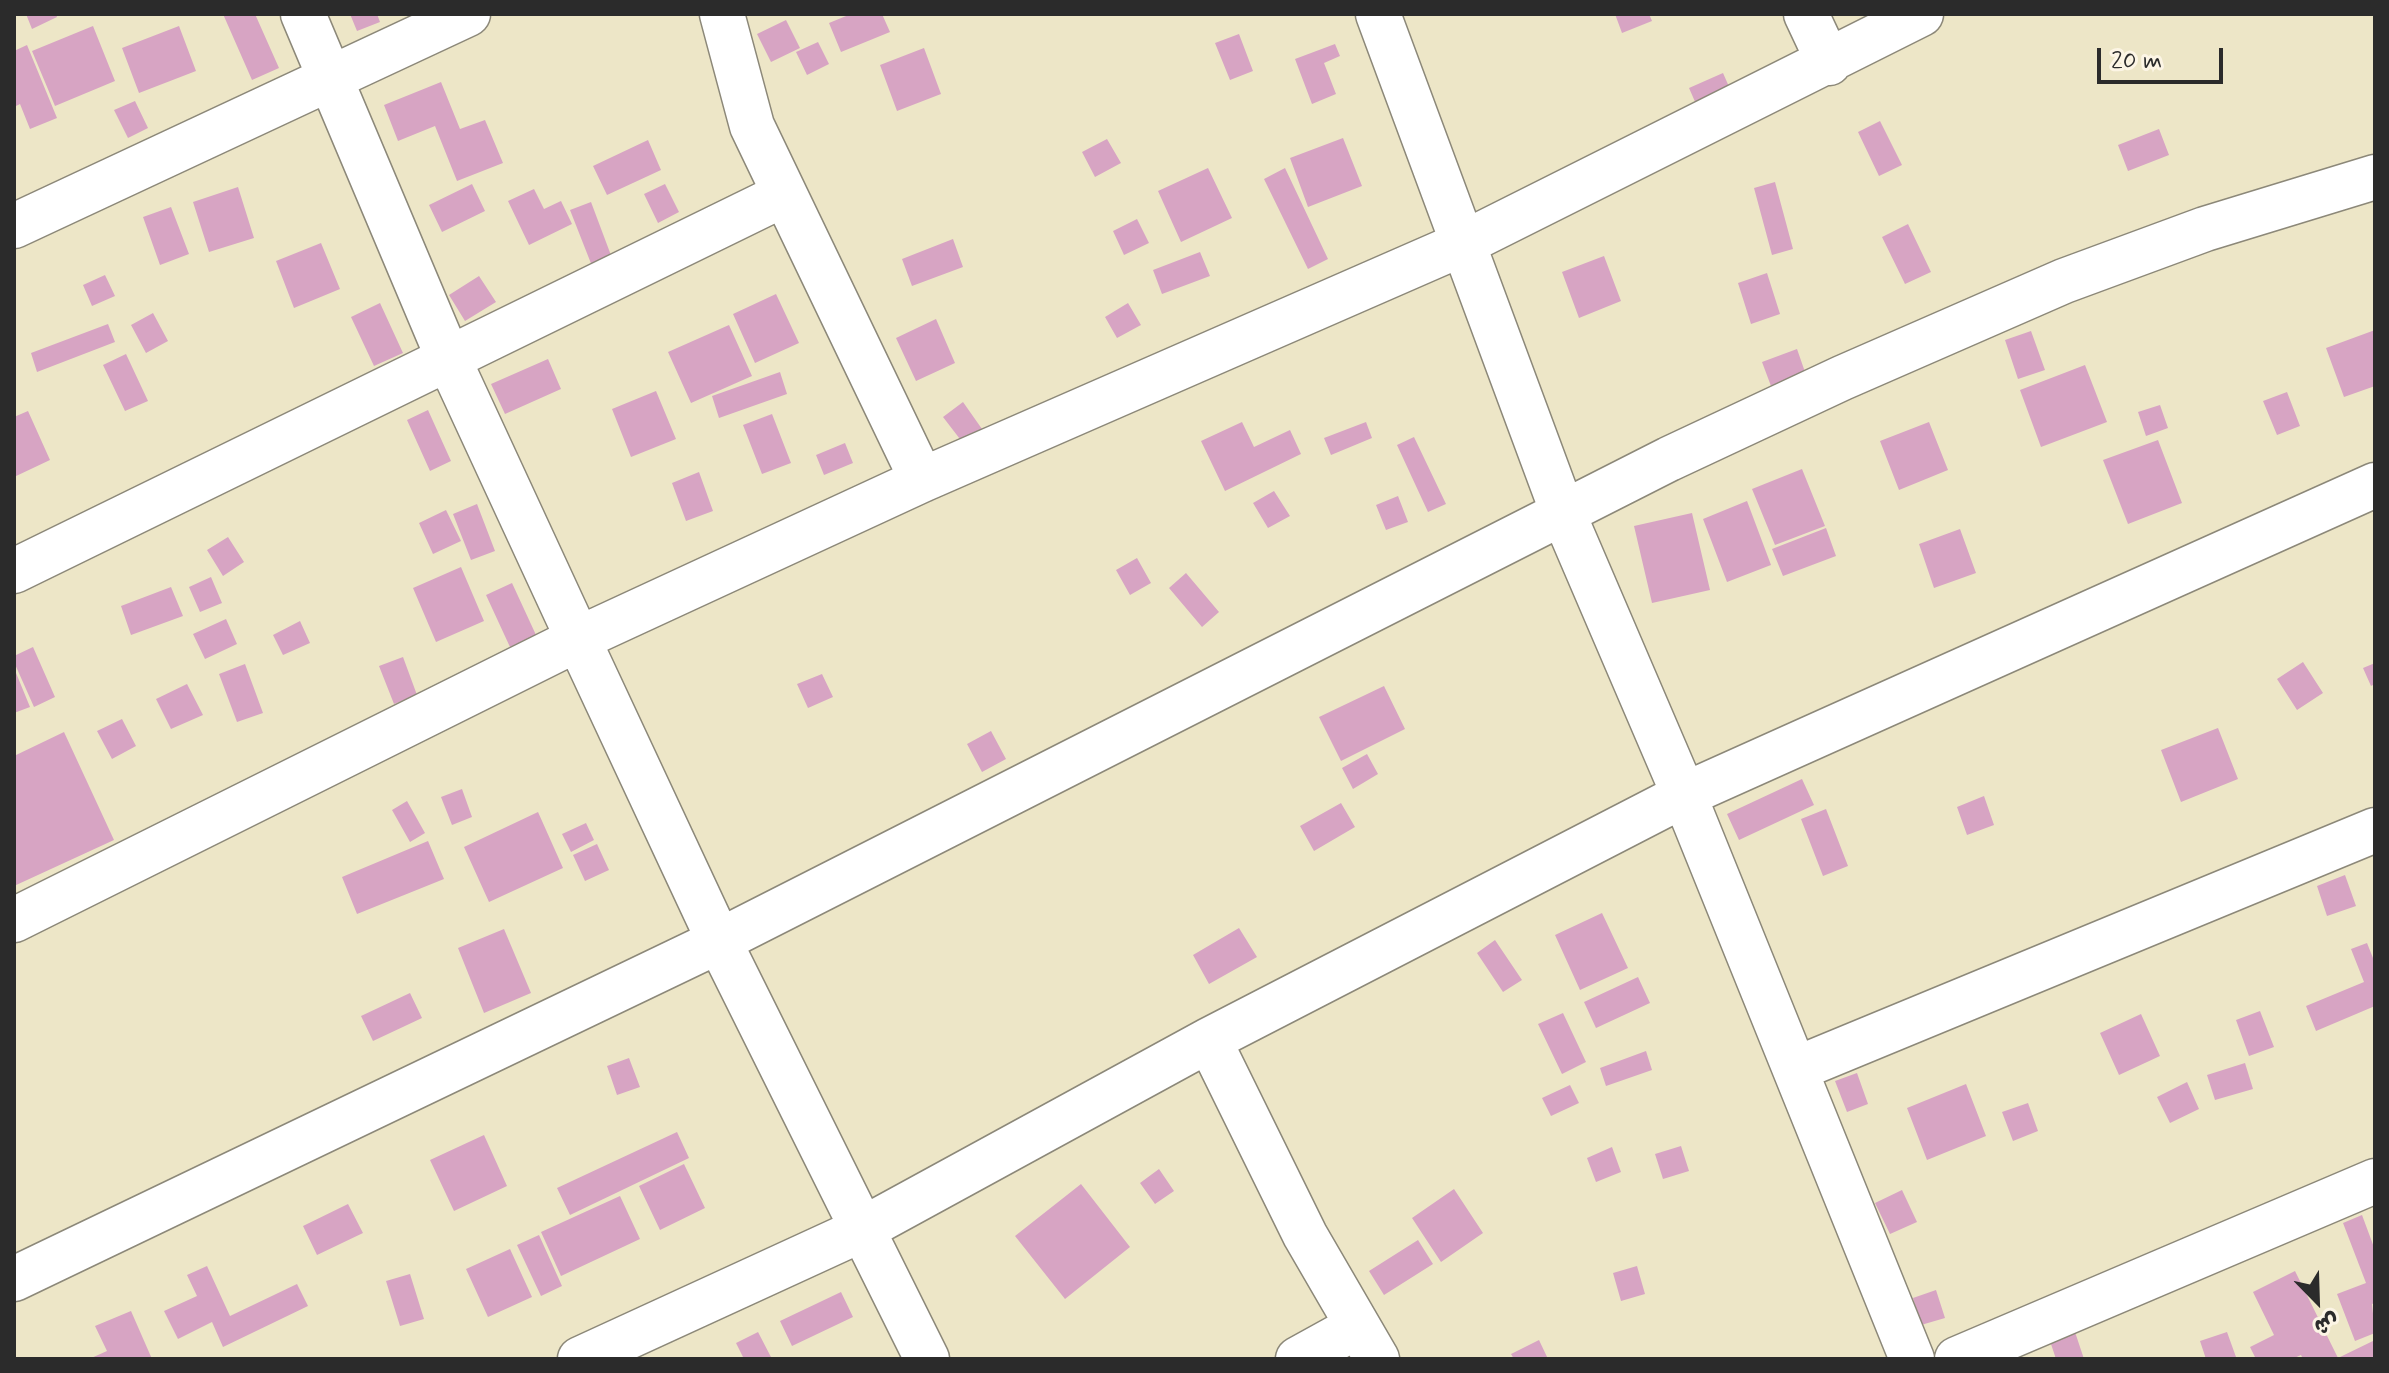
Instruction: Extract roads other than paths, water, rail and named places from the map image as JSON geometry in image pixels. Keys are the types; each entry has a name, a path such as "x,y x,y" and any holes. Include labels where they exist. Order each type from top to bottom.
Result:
{"street":[{"path":"303,14 449,360 578,639 719,941 927,1359"},
{"path":"14,226 468,14"},
{"path":"722,14 741,94 783,195 922,480"},
{"path":"1378,14 1563,513 1684,795 1912,1359"},
{"path":"1806,14 1829,63"},
{"path":"14,920 578,639 922,480 1462,244 1829,63 1921,14"},
{"path":"14,1279 719,941 1563,513 1828,385 2064,281 2205,229 2375,177"},
{"path":"14,571 783,195"},
{"path":"580,1359 861,1230 1209,1040 1684,795 2375,485"},
{"path":"1796,1069 2375,830"},
{"path":"1209,1040 1305,1235 1366,1343 1298,1359"},
{"path":"1957,1359 2375,1181"}]}
